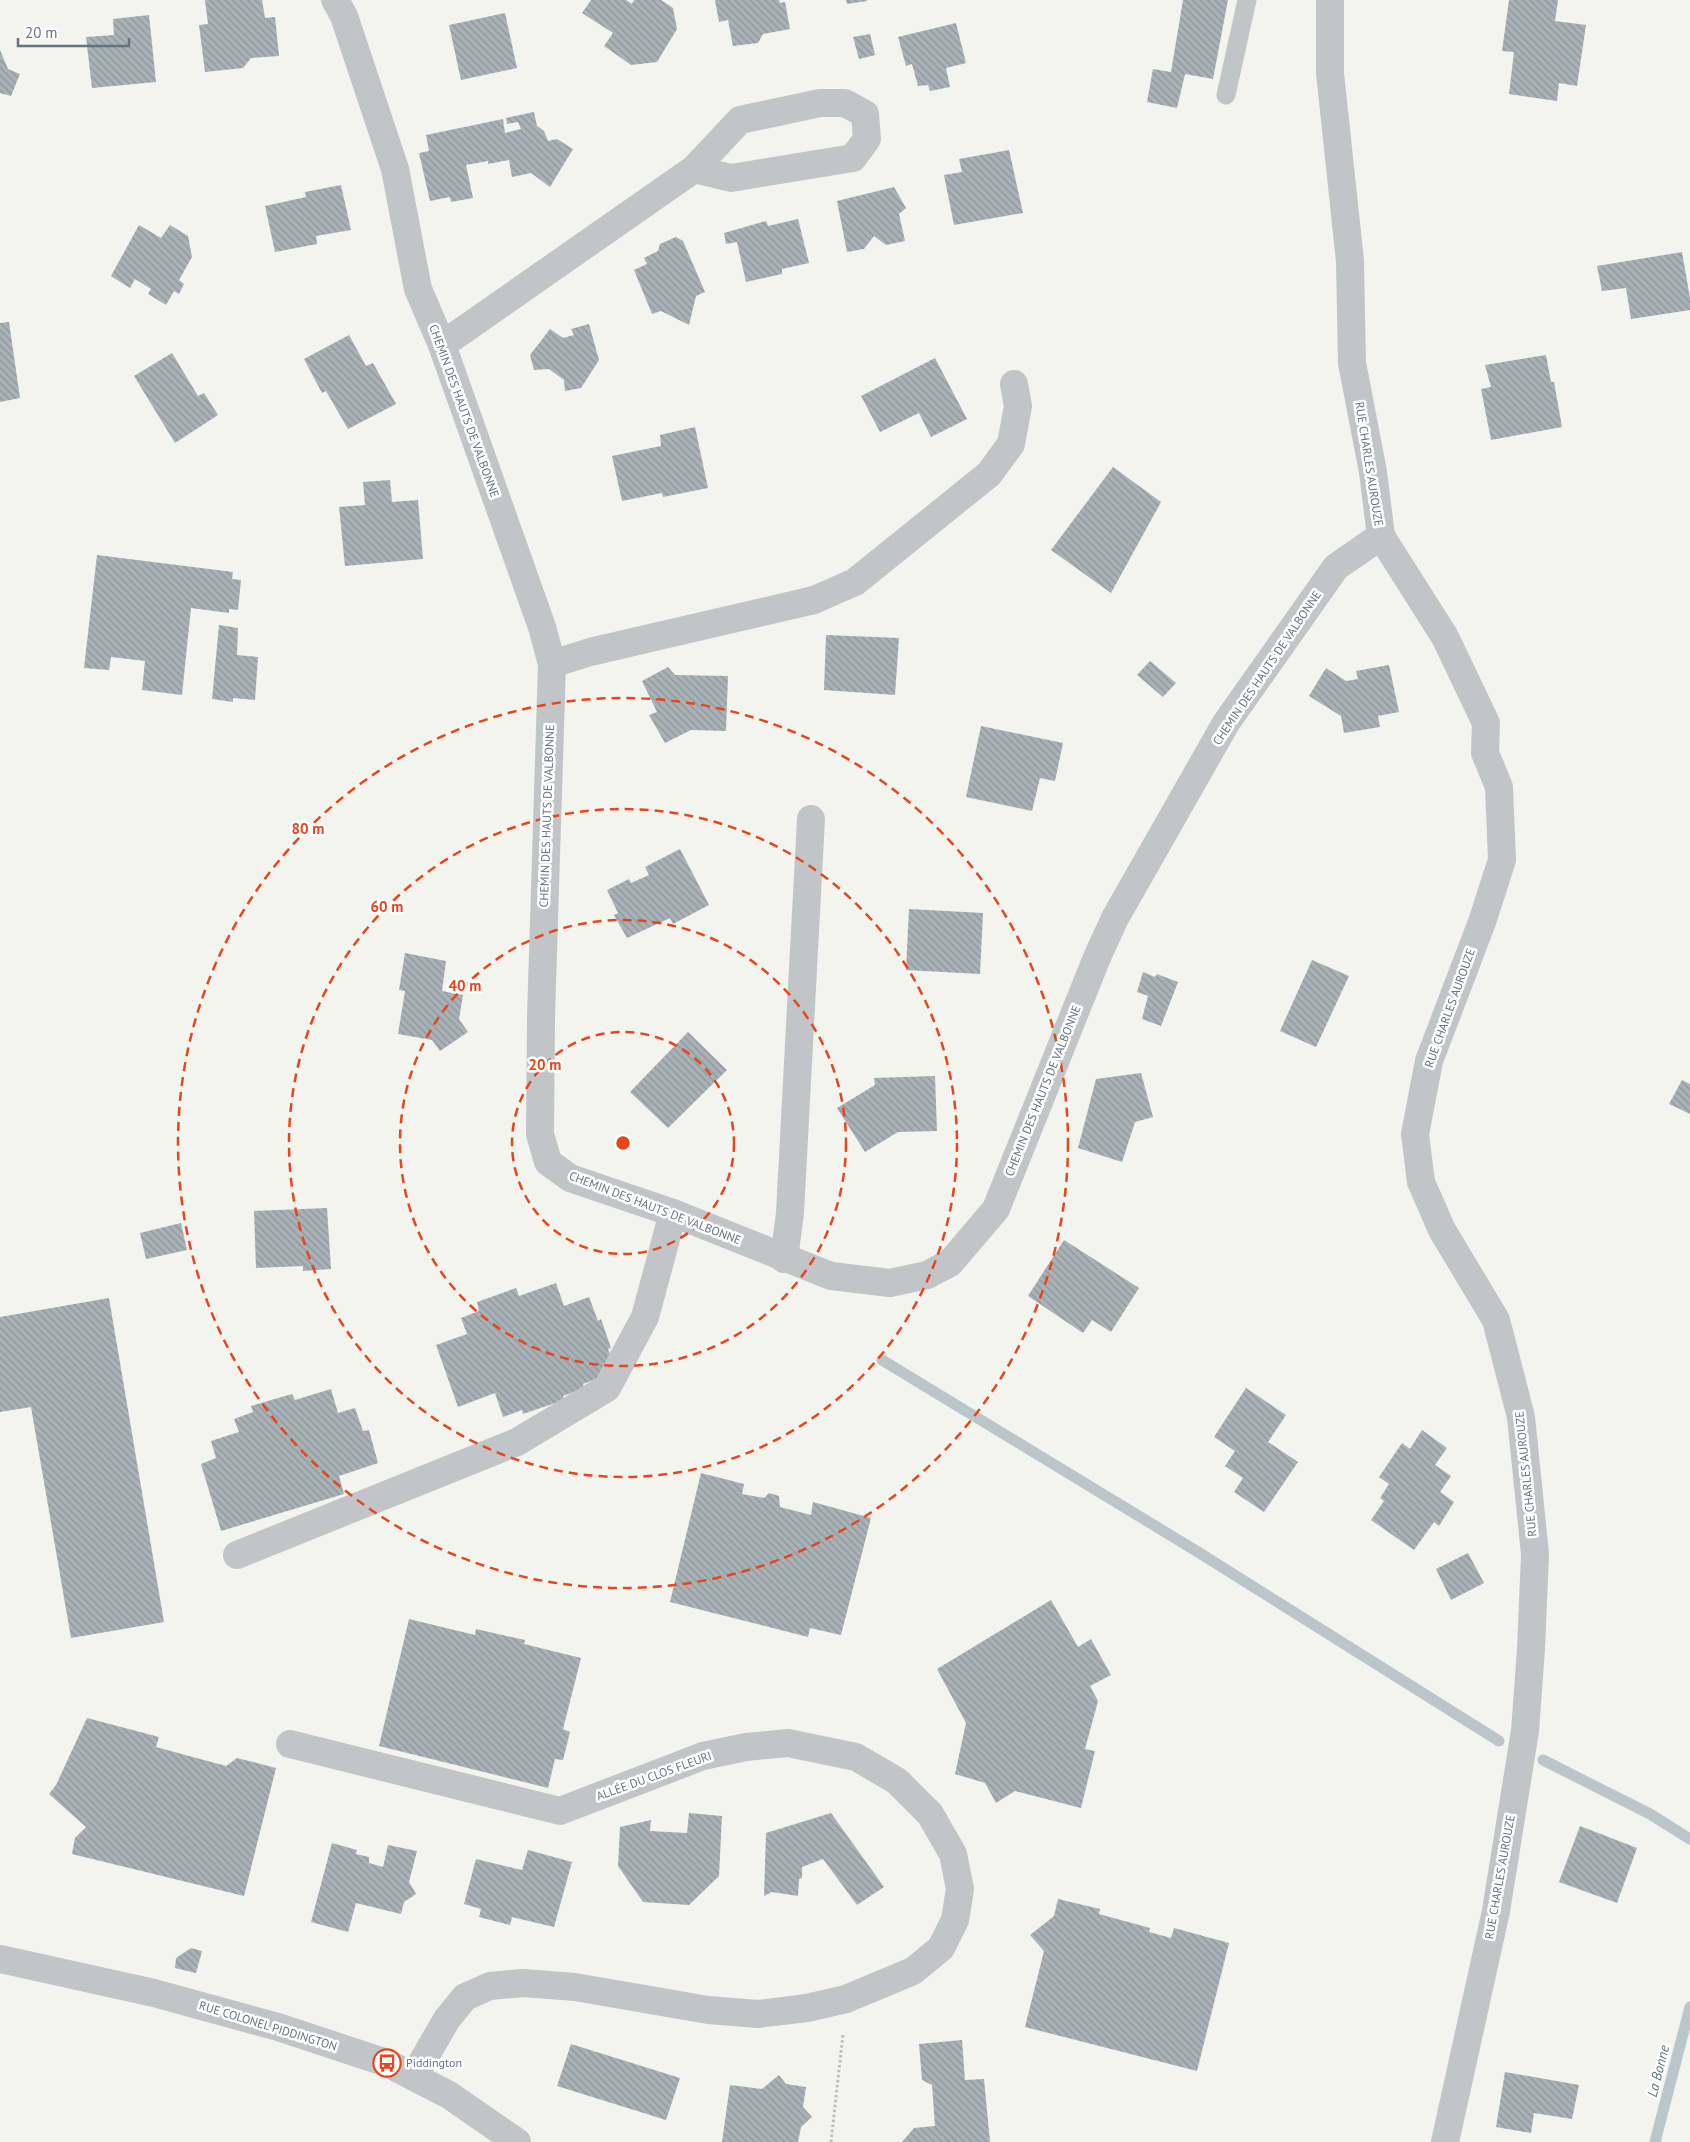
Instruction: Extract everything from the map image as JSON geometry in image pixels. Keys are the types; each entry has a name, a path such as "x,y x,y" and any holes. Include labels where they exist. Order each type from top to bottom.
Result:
{"street":[{"name":"CHEMIN DES HAUTS DE VALBONNE","path":"335,0 344,16 395,169 418,289 442,346 542,627 552,664 541,1017 540,1134 548,1162 570,1178 673,1213 832,1276 890,1283 927,1275 950,1263 972,1240 996,1209 1098,955 1115,918 1226,723 1336,567 1381,536"},
{"name":"RUE CHARLES AUROUZE","path":"1330,0 1330,73 1350,261 1352,364 1373,472 1381,536 1450,646 1486,723 1485,753 1499,786 1502,860 1482,922 1429,1061 1414,1134 1421,1182 1442,1230 1496,1320 1521,1417 1535,1554 1531,1649 1524,1731 1496,1911 1445,2142"},
{"path":"442,346 694,169 740,120 820,103 846,102 865,114 867,140 853,158 731,178 694,169"},
{"path":"552,664 590,652 814,600 855,582 989,474 1011,444 1018,406 1014,384"},
{"path":"784,1258 790,1213 811,819"},
{"path":"237,1555 517,1442 607,1388 645,1317 673,1213"},
{"name":"ALLÉE DU CLOS FLEURI","path":"290,1744 560,1810 703,1756 746,1747 788,1743 856,1757 898,1781 930,1814 953,1854 960,1889 955,1920 941,1948 913,1971 846,1999 808,2008 758,2014 708,2010 575,1987 523,1983 490,1986 466,1997 447,2019 414,2076"},
{"name":"RUE COLONEL PIDDINGTON","path":"0,1959 154,1993 278,2027 387,2063 449,2095 517,2142"}],"lane":[{"path":"1226,94 1247,0"}],"path":[{"path":"831,2142 841,2061"}],"building":[{"path":"205,0 262,0 265,18 275,17 279,56 251,58 243,68 205,72 199,25 208,24"},
{"path":"591,0 626,0 632,4 634,0 661,0 673,8 677,29 657,62 631,65 604,46 613,33 582,13"},
{"path":"715,0 779,0 780,3 785,2 790,29 763,34 758,43 733,46 728,20 719,22"},
{"path":"846,0 867,0 867,1 847,4"},
{"path":"1183,0 1228,0 1213,79 1185,74 1177,108 1147,102 1153,69 1171,72"},
{"path":"1509,0 1558,0 1555,21 1586,25 1577,86 1559,83 1557,101 1509,94 1514,52 1502,51"},
{"path":"505,13 517,68 461,80 449,25"},
{"path":"149,15 156,82 92,88 86,37 114,35 113,19"},
{"path":"956,23 966,63 946,68 950,87 930,91 928,85 918,86 912,64 906,66 898,37"},
{"path":"870,34 875,55 859,59 853,37"},
{"path":"0,50 8,69 20,74 11,96 0,93"},
{"path":"534,112 537,126 544,131 548,141 557,139 573,149 550,187 531,173 512,177 509,160 488,164 488,161 466,165 473,198 451,202 450,197 430,201 419,153 429,151 426,135 503,119 505,133 521,129 518,122 507,124 506,118"},
{"path":"1009,150 1023,213 954,225 944,175 962,172 959,159"},
{"path":"341,185 351,230 316,236 317,244 275,252 265,206 306,197 305,192"},
{"path":"894,187 906,208 899,214 905,241 886,245 874,236 864,249 847,252 837,201"},
{"path":"798,219 809,263 782,269 782,274 746,282 737,242 726,244 724,233 766,221 768,226"},
{"path":"139,225 161,238 170,225 188,236 192,257 179,280 184,284 179,294 174,291 166,305 148,294 151,289 135,279 130,288 111,276"},
{"path":"676,237 683,241 705,292 696,296 689,325 661,311 652,314 634,270 647,264 644,258 658,251 660,244"},
{"path":"1682,252 1690,298 1690,310 1631,319 1626,288 1602,291 1597,266"},
{"path":"9,322 20,398 0,402 0,323"},
{"path":"589,324 599,360 581,388 565,391 564,380 549,369 534,370 530,355 550,329 563,338 574,335 571,329"},
{"path":"349,335 366,366 373,363 396,404 348,429 326,391 322,393 304,359"},
{"path":"172,353 198,396 204,393 218,415 175,443 134,376"},
{"path":"1546,355 1551,382 1554,382 1562,427 1491,440 1481,389 1491,387 1485,365"},
{"path":"935,358 967,419 931,437 919,413 880,432 861,396"},
{"path":"695,427 708,488 663,497 662,493 622,501 612,456 661,446 660,435"},
{"path":"1113,467 1161,502 1111,593 1051,550"},
{"path":"390,480 392,502 418,500 423,559 345,566 339,507 365,505 363,482"},
{"path":"97,555 233,572 232,579 241,580 238,610 229,609 229,613 191,608 182,695 142,690 145,661 111,657 109,670 84,668"},
{"path":"219,625 238,628 237,655 258,657 255,700 233,698 233,702 212,699"},
{"path":"826,635 899,638 895,695 824,690"},
{"path":"1150,661 1176,683 1163,697 1137,675"},
{"path":"1389,665 1399,712 1378,716 1380,727 1344,733 1341,716 1309,696 1326,668 1346,681 1358,679 1356,671"},
{"path":"668,667 675,675 728,676 726,731 691,730 665,743 649,715 657,712 642,681"},
{"path":"981,726 1063,743 1055,781 1040,778 1032,811 966,797"},
{"path":"680,849 709,905 673,924 670,918 627,938 614,915 618,913 607,890 629,879 631,883 649,875 645,867"},
{"path":"909,909 983,913 980,974 906,970"},
{"path":"405,953 446,961 442,991 463,995 459,1019 468,1032 440,1051 432,1040 398,1034 405,991 399,990"},
{"path":"1312,960 1349,976 1316,1047 1280,1031"},
{"path":"1143,972 1155,977 1157,974 1178,982 1161,1026 1142,1019 1148,996 1137,992"},
{"path":"688,1032 727,1070 668,1128 630,1092"},
{"path":"1141,1073 1153,1117 1135,1122 1122,1162 1078,1148 1096,1079"},
{"path":"935,1076 937,1131 898,1132 865,1152 837,1108 875,1085 874,1078"},
{"path":"1682,1080 1690,1084 1690,1114 1669,1104"},
{"path":"327,1208 331,1269 303,1271 303,1266 256,1268 254,1211"},
{"path":"181,1223 187,1250 146,1259 140,1233"},
{"path":"1064,1240 1139,1288 1111,1332 1092,1320 1083,1333 1028,1296"},
{"path":"556,1283 564,1306 589,1297 598,1321 601,1319 611,1348 608,1349 614,1366 604,1376 583,1384 584,1388 563,1396 564,1400 523,1414 522,1410 503,1417 495,1393 458,1407 436,1345 467,1334 461,1318 479,1311 477,1302 516,1288 519,1296"},
{"path":"109,1298 164,1622 71,1638 31,1407 0,1412 0,1317"},
{"path":"1246,1388 1286,1415 1268,1442 1298,1462 1264,1512 1234,1492 1243,1478 1225,1466 1235,1451 1214,1437"},
{"path":"331,1389 338,1413 355,1408 363,1431 369,1430 378,1463 339,1476 344,1494 221,1531 201,1464 216,1458 211,1441 239,1432 234,1419 253,1412 251,1406 292,1394 295,1400"},
{"path":"1422,1430 1447,1448 1435,1465 1451,1476 1440,1492 1454,1502 1439,1526 1434,1522 1414,1550 1371,1520 1384,1501 1380,1498 1389,1484 1379,1477 1402,1443 1410,1449"},
{"path":"701,1473 744,1484 742,1494 764,1498 769,1493 779,1496 780,1507 811,1515 813,1502 871,1518 841,1635 810,1628 808,1637 670,1602"},
{"path":"1468,1553 1484,1583 1451,1600 1436,1569"},
{"path":"1051,1600 1078,1647 1091,1639 1111,1675 1090,1686 1098,1701 1085,1749 1095,1751 1081,1808 1015,1791 996,1803 985,1783 955,1774 966,1723 937,1669"},
{"path":"409,1619 475,1635 476,1629 525,1640 524,1644 581,1658 563,1729 570,1732 563,1760 555,1759 548,1788 379,1746"},
{"path":"87,1718 159,1737 156,1747 226,1766 237,1758 276,1768 244,1896 72,1854 75,1838 86,1827 49,1794 56,1785"},
{"path":"689,1813 722,1816 719,1876 689,1905 643,1902 618,1866 620,1827 651,1820 650,1831 687,1833"},
{"path":"831,1813 884,1887 857,1905 823,1859 802,1867 802,1878 799,1879 798,1896 772,1892 764,1896 766,1833"},
{"path":"1580,1826 1637,1848 1617,1903 1559,1882"},
{"path":"332,1843 357,1850 356,1854 369,1857 369,1863 383,1867 388,1845 417,1851 409,1882 416,1894 404,1902 401,1914 356,1903 348,1932 311,1922"},
{"path":"528,1850 572,1862 554,1927 512,1917 510,1925 479,1917 481,1909 464,1904 476,1859 522,1870"},
{"path":"1058,1899 1100,1909 1099,1914 1150,1928 1149,1932 1171,1938 1174,1928 1229,1943 1197,2071 1025,2027 1044,1951 1030,1935 1054,1916"},
{"path":"191,1948 202,1951 196,1973 175,1968 176,1958"},
{"path":"962,2040 965,2080 984,2079 990,2142 902,2142 914,2128 935,2126 932,2085 922,2080 919,2044"},
{"path":"571,2044 680,2078 666,2120 557,2086"},
{"path":"1505,2072 1579,2085 1572,2119 1534,2113 1531,2133 1496,2127"},
{"path":"779,2075 786,2084 806,2087 803,2107 812,2117 801,2127 798,2142 722,2142 730,2085 762,2089"}],"waterway":[{"path":"882,1360 1198,1552 1499,1741"},
{"path":"1543,1760 1650,1814 1690,1839"},
{"name":"La Bonne","path":"1655,2142 1690,2007"}],"place":[{"name":"Piddington","path":"387,2063"}]}
